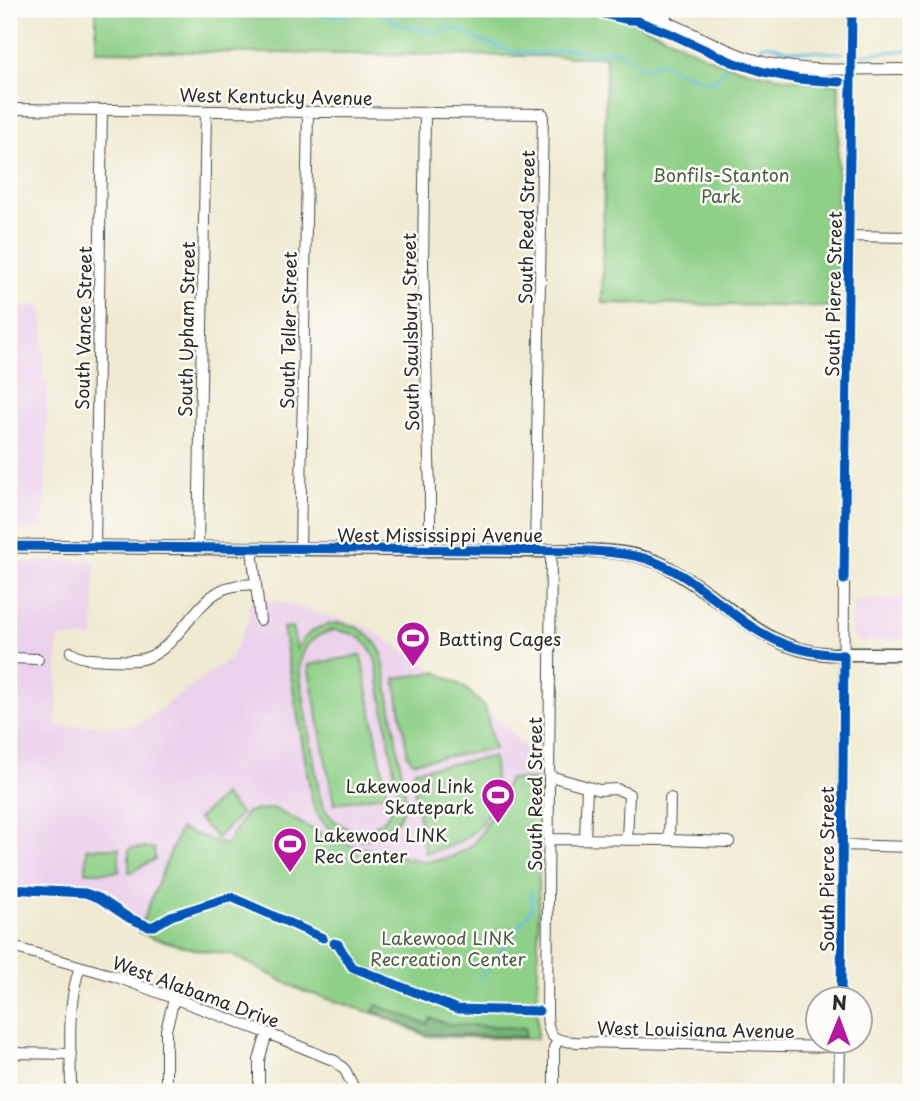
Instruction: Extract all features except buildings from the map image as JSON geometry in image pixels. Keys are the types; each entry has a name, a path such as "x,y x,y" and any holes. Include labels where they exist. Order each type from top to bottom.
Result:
{"main road":[{"name":"West Mississippi Avenue","path":"9,545 618,553 658,562 674,570 768,637 804,650 844,655 911,654"}],"street":[{"path":"634,9 757,60 801,68 911,69"},
{"path":"664,20 669,9"},
{"name":"South Pierce Street","path":"841,986 852,9"},
{"name":"West Kentucky Avenue","path":"9,109 543,114"},
{"name":"South Vance Street","path":"95,545 103,111"},
{"name":"South Upham Street","path":"198,547 206,111"},
{"name":"South Teller Street","path":"300,549 308,112"},
{"name":"South Saulsbury Street","path":"425,114 423,257 430,550"},
{"name":"South Reed Street","path":"535,551 543,114"},
{"path":"849,236 911,236"},
{"path":"251,549 260,620"},
{"name":"South Reed Street","path":"551,551 547,1015 549,1031 555,1038 554,1092"},
{"path":"71,652 78,657 95,659 147,658 163,648 216,593 230,587 256,584"},
{"path":"9,658 38,659"},
{"path":"550,776 599,790 617,789 629,794 627,840"},
{"path":"585,839 587,786"},
{"path":"670,798 670,841"},
{"path":"550,839 729,842"},
{"path":"842,845 911,847"},
{"name":"West Alabama Drive","path":"9,946 114,976 335,1061 345,1070 352,1084 352,1092"},
{"path":"71,1092 72,1004 80,967"},
{"path":"166,1092 166,1030 174,999"},
{"path":"258,1092 258,1060 267,1033"},
{"name":"West Louisiana Avenue","path":"555,1038 575,1042 804,1044"},
{"path":"9,1053 71,1054"},
{"path":"839,1092 840,1056"}],"shaded area":[{"path":"9,306 42,306 43,379 48,380 44,530 9,530"},
{"path":"95,560 94,638 58,638 57,726 137,725 230,659 249,619 247,604 275,600 367,627 464,687 511,732 540,765 540,780 509,779 473,844 452,857 425,862 334,841 273,808 247,812 226,846 180,829 138,932 87,895 9,891 9,563"},
{"path":"911,597 911,639 860,642 851,633 853,601"}],"green space":[{"name":"Bonfils-Stanton Park","path":"96,9 592,9 639,24 727,65 774,76 839,84 836,307 602,303 606,57 96,51"},
{"path":"330,624 345,624 358,628 374,641 382,654 405,793 402,812 393,826 380,835 364,839 348,838 333,831 321,819 312,801 283,628 292,627 297,650 308,635","holes":["342,631 361,638 376,662 397,789 386,818 363,830 350,829 338,823 327,813 320,798 300,676 301,659 312,640 326,632"]},
{"path":"361,655 387,794 334,804 308,665"},
{"path":"437,672 464,687 485,707 494,749 413,762 408,756 395,678"},
{"path":"493,757 494,793 482,822 459,842 425,853 412,776 415,770"},
{"name":"Lakewood LINK Recreation Center","path":"509,779 540,780 537,1039 426,1036 385,1017 300,990 233,955 193,949 138,932 180,829 226,845 247,812 273,808 334,841 425,862 452,857 473,844"},
{"path":"223,795 241,814 217,838 198,819"},
{"path":"87,848 119,848 119,872 86,872"},
{"path":"131,848 154,848 155,860 129,872"},
{"path":"376,1005 427,1024 431,1018 448,1024 525,1028 525,1037 426,1034 373,1011"}],"waterway":[{"path":"311,9 330,16 363,9"},
{"path":"373,9 405,27 431,32 460,30 473,38 511,51 538,54 564,49 591,54 609,50 622,53 634,60 638,66 647,68 662,63 704,82 718,78 726,66"},
{"path":"759,47 769,44 786,50 842,53"},
{"path":"862,54 911,50"},
{"path":"479,980 531,910 533,901 530,892"}],"cycle path":[{"path":"562,9 635,20 732,62 764,72 798,79 840,82"},
{"path":"844,580 852,9"},
{"path":"9,546 618,553 652,561 675,572 756,630 788,646 844,655 841,986"},
{"path":"9,889 85,893 148,926 231,897 323,938"},
{"path":"334,943 338,944 352,967 457,1009 539,1011"}],"place":[{"name":"Batting Cages","path":"413,668"},
{"name":"Lakewood Link Skatepark","path":"498,825"},
{"name":"Lakewood LINK Rec Center","path":"290,874"}]}
